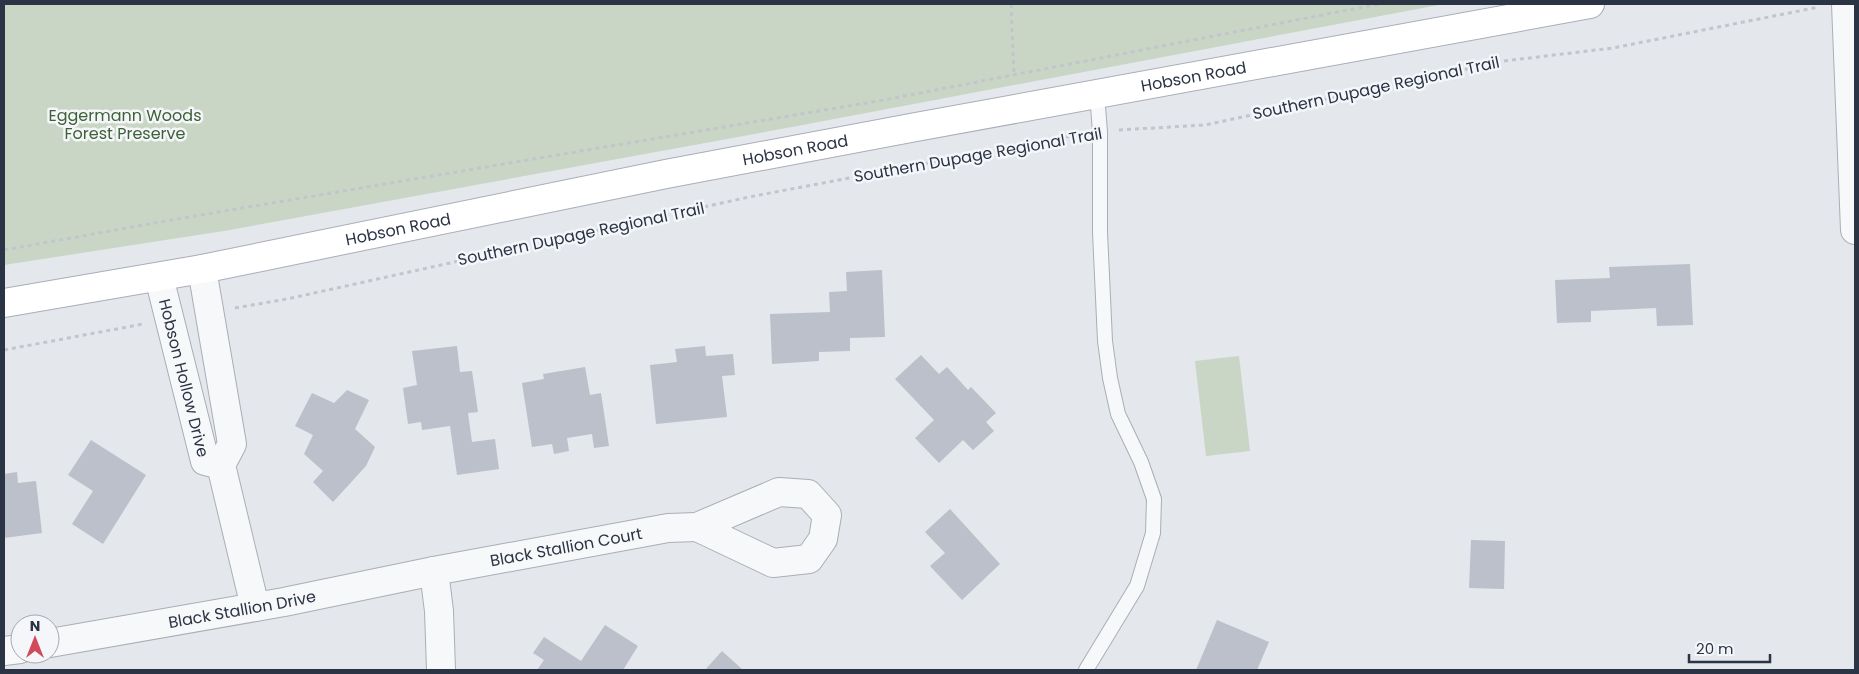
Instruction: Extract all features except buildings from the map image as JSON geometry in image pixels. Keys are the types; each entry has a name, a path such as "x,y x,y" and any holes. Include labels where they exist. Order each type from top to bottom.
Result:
{"main road":[{"name":"Hobson Road","path":"4,303 159,278 666,174 1590,4"}],"street":[{"path":"1846,4 1855,230"},
{"name":"Hobson Hollow Drive","path":"202,269 232,444 221,465 254,607"},
{"name":"Hobson Hollow Drive","path":"159,278 205,461 221,465"},
{"name":"Black Stallion Court","path":"434,571 668,528 697,527"},
{"path":"434,571 439,611 441,670"},
{"name":"Black Stallion Drive","path":"60,641 254,607 434,571"}],"lane":[{"path":"1086,670 1136,586 1153,532 1154,499 1141,462 1118,414 1110,378 1105,341 1100,242 1100,132 1097,94"}],"path":[{"path":"1012,4 1014,75"},
{"path":"4,250 884,100 1379,4"},
{"name":"Southern Dupage Regional Trail","path":"229,309 287,299 749,197 1074,135 1144,128 1205,125 1504,60 1613,48 1818,7"},
{"path":"4,350 146,323"}],"green space":[{"name":"Eggermann Woods Forest Preserve","path":"4,4 1444,4 792,127 230,230 4,265"},
{"path":"1239,356 1250,451 1206,456 1195,361"}]}
